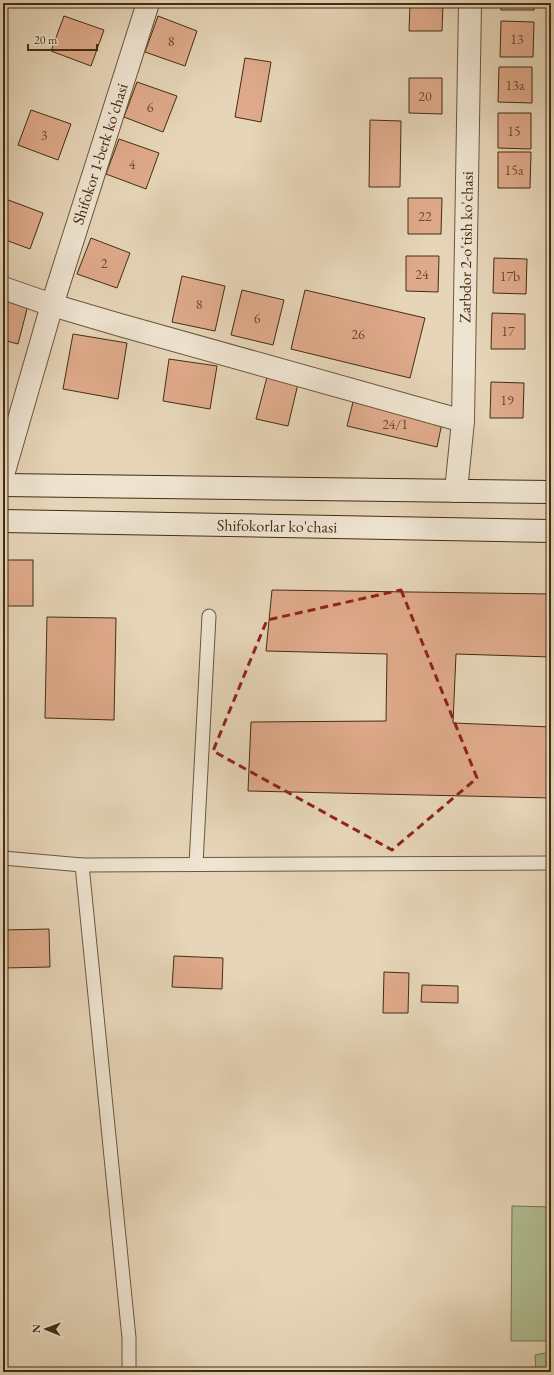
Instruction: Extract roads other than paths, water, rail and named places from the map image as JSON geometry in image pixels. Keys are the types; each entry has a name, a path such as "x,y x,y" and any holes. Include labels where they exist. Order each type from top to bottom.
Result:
{"street":[{"name":"Shifokor 1-berk ko'chasi","path":"3,475 52,305 148,3"},
{"name":"Zarbdor 2-o'tish ko'chasi","path":"456,491 463,421 470,3"},
{"path":"3,288 52,305 463,421"},
{"path":"3,485 551,492"},
{"name":"Shifokorlar ko'chasi","path":"3,521 551,531"}],"lane":[{"path":"196,864 208,616"},
{"path":"3,858 82,865 551,863"},
{"path":"82,865 129,1338 129,1372"}]}
